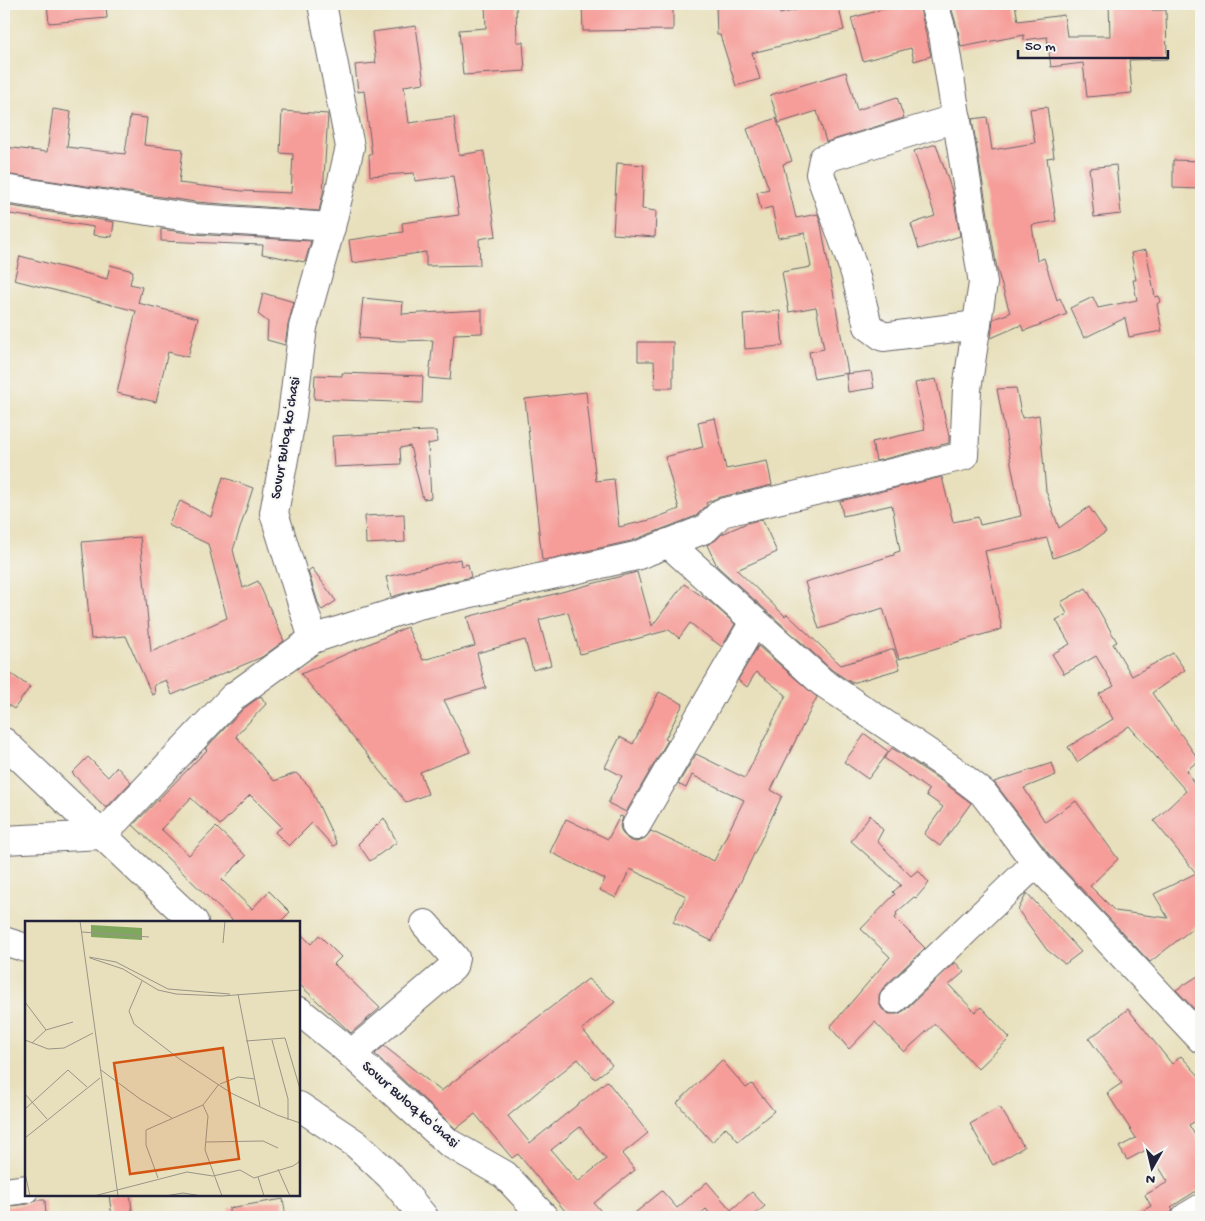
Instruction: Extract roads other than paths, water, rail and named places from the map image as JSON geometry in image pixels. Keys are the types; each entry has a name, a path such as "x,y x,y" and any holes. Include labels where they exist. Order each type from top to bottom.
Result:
{"street":[{"name":"Sovur Buloq koʻchasi","path":"313,639 274,513 292,415 303,328 331,227 350,146 322,4"},
{"path":"4,840 102,835 233,697 313,639 418,605 636,556 705,529 721,513 964,456 967,389 983,283 944,34 934,4"},
{"path":"957,118 824,159 820,174 855,274 868,326 883,337 977,325"},
{"path":"4,190 194,218 331,227"},
{"path":"668,543 822,682 952,769 983,793 1036,863 1201,1039"},
{"path":"636,826 754,622"},
{"path":"4,742 191,921"},
{"path":"894,1000 1036,863"},
{"path":"351,1054 454,967 455,958 425,924"},
{"path":"4,941 25,948"},
{"name":"Sovur Buloq koʻchasi","path":"300,1012 351,1054 449,1143 505,1175 544,1217"},
{"path":"300,1107 356,1144 390,1176 424,1217"},
{"path":"300,1133 324,1124"},
{"path":"4,1192 25,1189"},
{"path":"1186,1217 1201,1208"}]}
